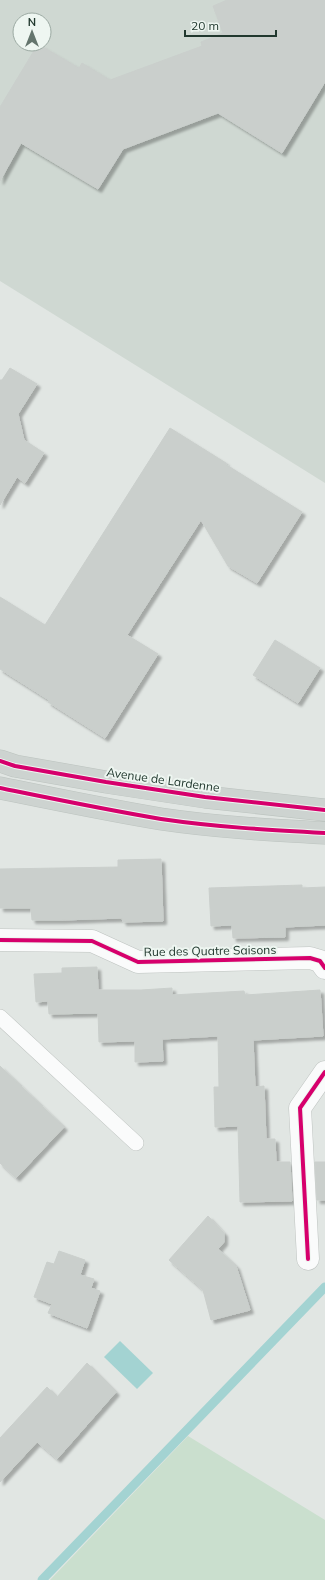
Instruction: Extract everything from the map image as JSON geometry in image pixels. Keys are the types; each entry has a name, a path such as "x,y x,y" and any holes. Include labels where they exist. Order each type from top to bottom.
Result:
{"main road":[{"name":"Avenue de Lardenne","path":"0,762 113,783 205,797 325,810"},
{"path":"0,788 82,805 162,819 270,830 325,833"}],"street":[{"name":"Rue des Quatre Saisons","path":"0,940 92,941 138,962 310,958 320,961 325,968"},
{"path":"308,1259 300,1108 325,1072"}],"lane":[{"path":"0,1017 136,1143"}],"shaded area":[{"path":"0,0 325,0 325,483 0,281"}],"green space":[{"path":"188,1436 325,1520 325,1580 50,1580"}],"water":[{"path":"120,1341 153,1373 137,1389 104,1357"}],"building":[{"path":"227,0 325,0 325,82 282,153 218,113 123,149 98,189 21,143 0,181 0,107 33,52 52,52 79,68 82,63 110,80 202,46 201,42 223,33 213,6"},
{"path":"10,368 37,384 18,414 24,440 44,453 25,483 17,477 0,505 0,380 2,380"},
{"path":"170,428 302,512 257,583 228,566 201,520 127,635 158,654 105,738 48,702 49,700 0,669 0,597 45,625"},
{"path":"275,640 320,668 298,703 253,675"},
{"path":"161,859 163,921 123,922 122,918 32,920 31,908 0,908 0,869 118,867 118,860"},
{"path":"302,885 302,888 325,887 325,925 285,927 285,937 233,938 232,925 211,926 209,888"},
{"path":"97,967 98,990 172,988 172,995 244,991 245,995 320,990 323,1036 253,1040 255,1087 264,1086 266,1139 275,1139 276,1162 290,1162 292,1201 240,1202 238,1126 215,1127 214,1087 219,1087 218,1036 162,1039 163,1061 135,1062 135,1041 99,1042 98,1013 49,1014 48,1001 36,1002 34,974 62,973 62,968"},
{"path":"0,1066 64,1127 16,1178 0,1163"},
{"path":"315,1162 325,1162 325,1200 317,1200"},
{"path":"208,1216 224,1233 224,1242 218,1249 236,1266 250,1310 211,1320 203,1290 169,1260"},
{"path":"59,1251 85,1260 80,1275 94,1279 91,1288 100,1291 87,1328 48,1313 52,1304 34,1297 47,1262 54,1264"},
{"path":"87,1363 116,1392 57,1459 37,1442 0,1482 0,1438 47,1387 57,1397"}],"waterway":[{"path":"42,1580 325,1287"}],"cycle path":[{"path":"0,761 15,766 106,782 205,797 325,810"},
{"path":"0,788 181,822 325,833"},
{"path":"0,940 92,941 138,962 310,958 320,961 325,968"},
{"path":"308,1259 300,1108 325,1072"}]}
